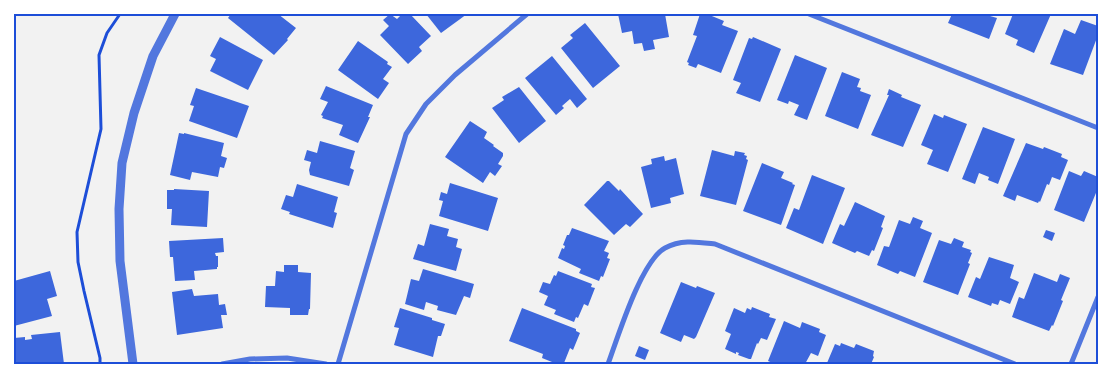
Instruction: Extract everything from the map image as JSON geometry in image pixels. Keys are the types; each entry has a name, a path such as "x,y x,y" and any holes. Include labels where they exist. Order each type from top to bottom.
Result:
{"street":[{"path":"133,364 120,261 122,163 134,113 153,56 175,14"},
{"path":"338,364 406,134 426,104 443,86 527,14"},
{"path":"809,14 1098,128"},
{"path":"608,364 639,283 651,262 664,248 679,242 698,242 715,244 1015,364"},
{"path":"1071,364 1098,297"},
{"path":"222,364 287,358 326,364"}],"path":[{"path":"100,364 78,262 77,232 101,129 99,55 107,33 120,14"}],"building":[{"path":"231,14 278,14 296,28 274,55 228,18"},
{"path":"390,14 397,19 402,14 410,14 431,36 419,47 422,51 408,64 380,35 389,26 383,20"},
{"path":"426,14 467,14 441,33"},
{"path":"618,14 665,14 669,37 653,40 655,49 644,51 642,43 634,44 632,31 622,33"},
{"path":"700,14 706,16 707,14 724,21 722,25 738,31 721,73 698,64 696,68 688,65 689,63 687,62 697,36 693,35"},
{"path":"952,14 991,14 990,16 997,18 989,39 948,23"},
{"path":"1013,14 1051,14 1034,53 1016,45 1018,40 1005,34"},
{"path":"1081,20 1098,26 1098,35 1083,75 1050,64 1064,29 1075,34"},
{"path":"585,23 620,66 593,88 561,48 573,38 570,35"},
{"path":"220,37 263,60 248,90 210,71 216,59 210,56"},
{"path":"753,37 781,49 760,102 736,93 741,83 733,80 749,38 752,39"},
{"path":"358,41 388,62 387,64 392,67 383,79 389,83 378,99 338,70"},
{"path":"795,55 827,68 807,120 794,115 799,105 789,101 788,104 777,100"},
{"path":"552,56 587,99 577,108 570,99 556,115 525,78"},
{"path":"842,72 860,79 857,87 861,88 860,91 871,95 858,129 825,116"},
{"path":"326,86 373,105 368,117 370,117 358,143 339,135 343,125 322,118 323,116 321,115 328,102 320,99"},
{"path":"519,87 546,121 519,143 492,108 504,100 502,97"},
{"path":"196,88 249,106 237,138 189,121 194,106 190,105"},
{"path":"889,89 902,95 901,97 921,105 903,147 871,135 889,95 887,95"},
{"path":"934,114 943,118 944,115 967,124 948,172 927,164 933,150 921,145"},
{"path":"470,121 487,132 484,138 503,153 498,164 502,166 495,176 490,172 483,183 445,157"},
{"path":"983,127 1015,139 998,184 988,180 989,177 979,173 975,184 962,179"},
{"path":"179,133 224,143 221,156 227,158 224,168 220,167 218,177 192,172 190,180 170,175"},
{"path":"320,141 355,151 350,168 354,170 349,186 310,175 311,162 304,160 307,150 317,153"},
{"path":"1026,143 1062,154 1061,157 1068,160 1060,180 1052,177 1038,203 1017,195 1015,201 1003,196"},
{"path":"712,150 734,156 735,151 745,153 744,155 747,156 746,159 748,160 736,205 700,196"},
{"path":"664,156 665,161 676,158 684,194 670,198 671,203 651,208 641,167 652,164 651,159"},
{"path":"762,163 784,172 781,178 795,185 781,225 743,211"},
{"path":"1069,171 1081,176 1084,171 1098,177 1098,188 1084,222 1054,210"},
{"path":"812,175 845,188 823,244 786,228 794,208 799,210"},
{"path":"607,181 619,191 620,189 643,214 630,227 626,224 614,235 584,205"},
{"path":"450,183 498,198 488,231 439,216 443,201 439,200 441,192 447,194"},
{"path":"297,184 338,197 334,212 337,213 333,228 289,214 290,212 281,209 286,195 293,197"},
{"path":"167,190 209,191 207,227 171,225 172,209 167,209"},
{"path":"855,202 885,216 881,227 883,228 874,251 872,250 869,256 857,251 855,253 832,243 840,224 844,226"},
{"path":"913,217 923,221 920,228 932,233 915,277 900,271 898,274 877,265 884,246 889,247 899,220 910,224"},
{"path":"430,224 449,229 447,236 458,239 456,247 462,249 456,271 413,259 418,244 424,246"},
{"path":"572,228 609,241 604,251 609,253 607,258 610,259 603,277 601,276 599,281 579,273 581,269 558,258 562,248 564,249 565,246 563,245"},
{"path":"1046,230 1055,233 1052,241 1043,237"},
{"path":"223,238 224,252 215,253 218,256 217,269 194,271 195,280 175,281 173,257 170,257 169,241"},
{"path":"954,238 964,242 962,247 971,250 970,252 972,253 968,263 970,264 958,295 923,282 939,240 951,244"},
{"path":"989,257 1014,265 1010,278 1019,282 1010,304 1000,300 998,305 992,303 991,306 968,297 976,277 980,279"},
{"path":"284,265 298,265 298,272 311,273 310,309 308,315 290,315 290,308 265,307 266,286 275,286 276,271 284,272"},
{"path":"423,269 474,284 470,298 464,296 456,315 437,310 438,306 426,302 424,310 405,304 411,279 419,281"},
{"path":"50,271 57,296 47,299 52,316 14,326 14,281"},
{"path":"558,271 592,284 591,287 595,288 588,306 584,304 578,318 576,317 574,322 554,314 556,310 544,305 548,296 539,292 543,282 550,284"},
{"path":"1034,273 1057,282 1060,274 1070,278 1061,300 1063,301 1053,326 1049,331 1012,317 1019,297 1024,299"},
{"path":"681,282 715,293 696,337 694,339 684,335 681,342 660,333"},
{"path":"192,289 194,296 218,294 219,305 225,304 227,315 221,315 223,328 177,335 172,292"},
{"path":"752,307 770,314 769,317 776,319 767,340 761,338 751,359 749,359 738,355 739,353 736,352 736,354 725,349 731,334 725,331 734,308 745,313 747,308 751,310"},
{"path":"400,308 445,324 441,336 438,336 433,357 394,345 399,328 394,327"},
{"path":"522,308 576,329 580,333 573,350 570,348 564,363 557,364 542,358 543,354 509,341"},
{"path":"784,321 800,328 802,322 820,329 819,332 826,335 818,356 811,353 805,364 775,364 768,361"},
{"path":"60,332 64,364 14,364 14,338 25,337 25,340 32,339 31,335"},
{"path":"841,343 854,348 856,344 874,351 871,364 827,363 835,344 840,346"},
{"path":"639,346 649,350 645,360 635,356"}]}
